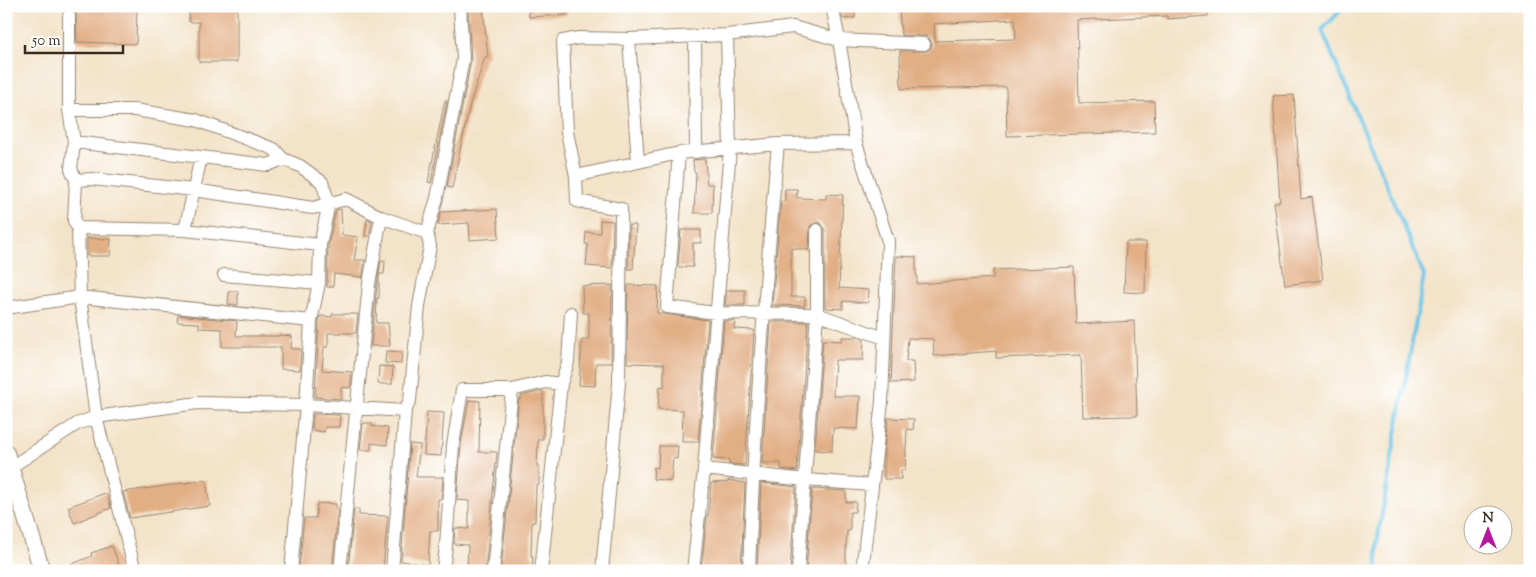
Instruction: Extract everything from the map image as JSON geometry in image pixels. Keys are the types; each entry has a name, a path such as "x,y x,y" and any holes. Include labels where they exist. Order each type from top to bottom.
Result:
{"street":[{"path":"392,571 406,411 410,400 419,306 430,246 427,233 437,198 463,59 460,6"},
{"path":"832,6 856,143 888,241 882,402 862,571"},
{"path":"69,16 69,110 74,142 71,169 76,180 74,221 78,228 80,297 96,416 135,571"},
{"path":"602,571 619,383 621,209 577,202 576,176 567,132 563,41 579,38 629,39 727,35 793,27 839,40 924,44"},
{"path":"693,571 704,469 730,149 727,35"},
{"path":"695,36 696,152"},
{"path":"629,39 638,162"},
{"path":"69,110 135,110 196,120 274,149 283,159 300,166 322,182 329,203 320,245 319,283 311,321 306,405 290,571"},
{"path":"74,142 268,165 283,159"},
{"path":"576,176 679,153 778,144 856,143"},
{"path":"749,571 763,313 778,144"},
{"path":"679,153 667,307 716,313 817,314 884,338"},
{"path":"185,230 200,157"},
{"path":"76,180 92,179 194,190 313,208 346,199 381,217 427,233"},
{"path":"340,571 368,284 381,217"},
{"path":"78,228 185,230 320,245"},
{"path":"798,571 817,314 818,230"},
{"path":"224,275 319,283"},
{"path":"6,308 80,297 311,321"},
{"path":"541,571 561,384 568,362 571,314"},
{"path":"443,571 453,444 462,390 512,390 545,382 561,384"},
{"path":"493,571 512,390"},
{"path":"7,468 77,424 96,416 198,403 306,405 406,411"},
{"path":"7,468 34,571"},
{"path":"7,468 42,571"},
{"path":"704,469 871,485"}],"building":[{"path":"66,6 137,6 136,44 77,42 76,12 73,9 66,9"},
{"path":"189,6 237,6 237,62 199,62 199,22 189,22"},
{"path":"468,6 483,6 488,57 485,57 470,104 452,188 447,187 471,60"},
{"path":"528,6 567,6 567,15 529,17"},
{"path":"840,6 855,6 855,18 843,19"},
{"path":"899,6 1208,6 1208,16 1167,19 1167,16 1077,20 1079,103 1154,101 1155,132 1007,136 1006,87 901,89 900,51 927,51 931,48 932,44 929,37 901,35","holes":["1015,19 1016,39 935,41 934,24"]},
{"path":"1294,95 1301,199 1312,197 1323,280 1285,285 1274,202 1280,202 1273,96"},
{"path":"445,100 447,101 431,183 428,182"},
{"path":"705,159 707,184 713,184 712,213 694,213 696,172 694,172 693,160"},
{"path":"785,189 797,189 797,198 826,199 826,194 843,195 839,288 869,290 868,303 843,301 843,309 825,308 825,230 821,223 817,222 810,226 809,250 791,248 791,297 805,297 805,306 772,305 781,201 785,201"},
{"path":"341,209 342,235 358,237 354,260 365,260 362,279 362,277 334,274 333,287 327,287 328,246 336,210"},
{"path":"497,209 499,238 470,240 469,223 438,225 441,212"},
{"path":"367,219 372,221 369,236 365,236"},
{"path":"600,220 613,221 612,268 586,266 588,244 585,244 586,232 600,233"},
{"path":"629,225 636,225 633,269 628,269"},
{"path":"681,230 701,230 701,243 693,243 693,267 678,267"},
{"path":"87,238 111,239 110,256 87,256"},
{"path":"1126,242 1146,242 1145,293 1124,292"},
{"path":"896,256 916,257 917,284 993,278 993,270 1074,267 1076,324 1134,321 1137,416 1083,417 1081,355 996,358 996,351 934,356 933,339 908,338 906,361 913,361 914,382 891,383"},
{"path":"381,261 385,261 384,274 379,274 376,323 388,323 390,346 371,346 377,285"},
{"path":"612,285 611,363 596,363 595,386 579,385 582,340 589,340 589,313 583,313 582,286"},
{"path":"628,285 658,286 657,313 708,320 698,442 682,442 683,410 658,409 660,386 664,387 664,364 627,363"},
{"path":"727,290 745,290 745,305 725,305"},
{"path":"229,291 238,291 238,305 228,304"},
{"path":"332,314 358,314 356,333 328,333 328,347 324,347 322,370 352,372 350,388 341,387 341,399 315,397 320,316 332,317"},
{"path":"178,315 237,321 236,336 292,336 291,349 301,349 300,370 281,369 281,347 222,347 222,329 199,328 199,323 177,322"},
{"path":"724,321 735,321 734,329 754,330 745,465 729,464 729,460 713,459"},
{"path":"771,322 808,322 797,471 781,469 781,463 762,463"},
{"path":"842,337 864,339 863,360 835,360 833,396 860,396 858,429 833,428 832,451 815,450 823,340 842,341"},
{"path":"386,351 402,352 401,364 385,363"},
{"path":"379,366 393,367 392,384 378,384"},
{"path":"543,391 543,439 538,439 537,467 539,467 539,485 536,485 535,522 532,522 532,571 501,570 519,399 521,399 521,396"},
{"path":"469,400 480,401 479,452 497,452 485,571 467,571 468,545 454,544 455,528 469,529 469,501 457,500 461,444"},
{"path":"427,412 444,413 441,456 424,455"},
{"path":"313,414 340,415 339,427 325,427 324,432 312,430"},
{"path":"888,418 914,419 913,430 907,429 905,470 901,470 901,479 884,479 884,452"},
{"path":"363,423 372,423 372,426 388,428 387,445 371,443 371,450 360,450"},
{"path":"410,444 420,445 416,477 443,477 441,499 438,499 438,531 430,531 428,565 401,561"},
{"path":"659,446 678,446 677,459 673,458 671,481 653,479 654,467 658,468"},
{"path":"206,480 210,506 130,518 123,492"},
{"path":"728,480 745,483 741,569 701,571 711,483 728,482"},
{"path":"761,483 796,487 790,570 757,570"},
{"path":"812,489 846,491 846,502 856,502 855,512 850,512 850,531 847,531 846,571 806,571"},
{"path":"105,493 111,508 74,523 68,507"},
{"path":"317,503 336,504 336,509 338,509 332,571 299,570 304,518 316,518"},
{"path":"354,509 359,509 359,515 388,516 383,568 353,569 353,571 348,571"},
{"path":"112,546 120,568 113,571 54,571 92,556 91,553"}],"waterway":[{"path":"1345,6 1322,30 1424,275 1377,542 1377,571"}]}
